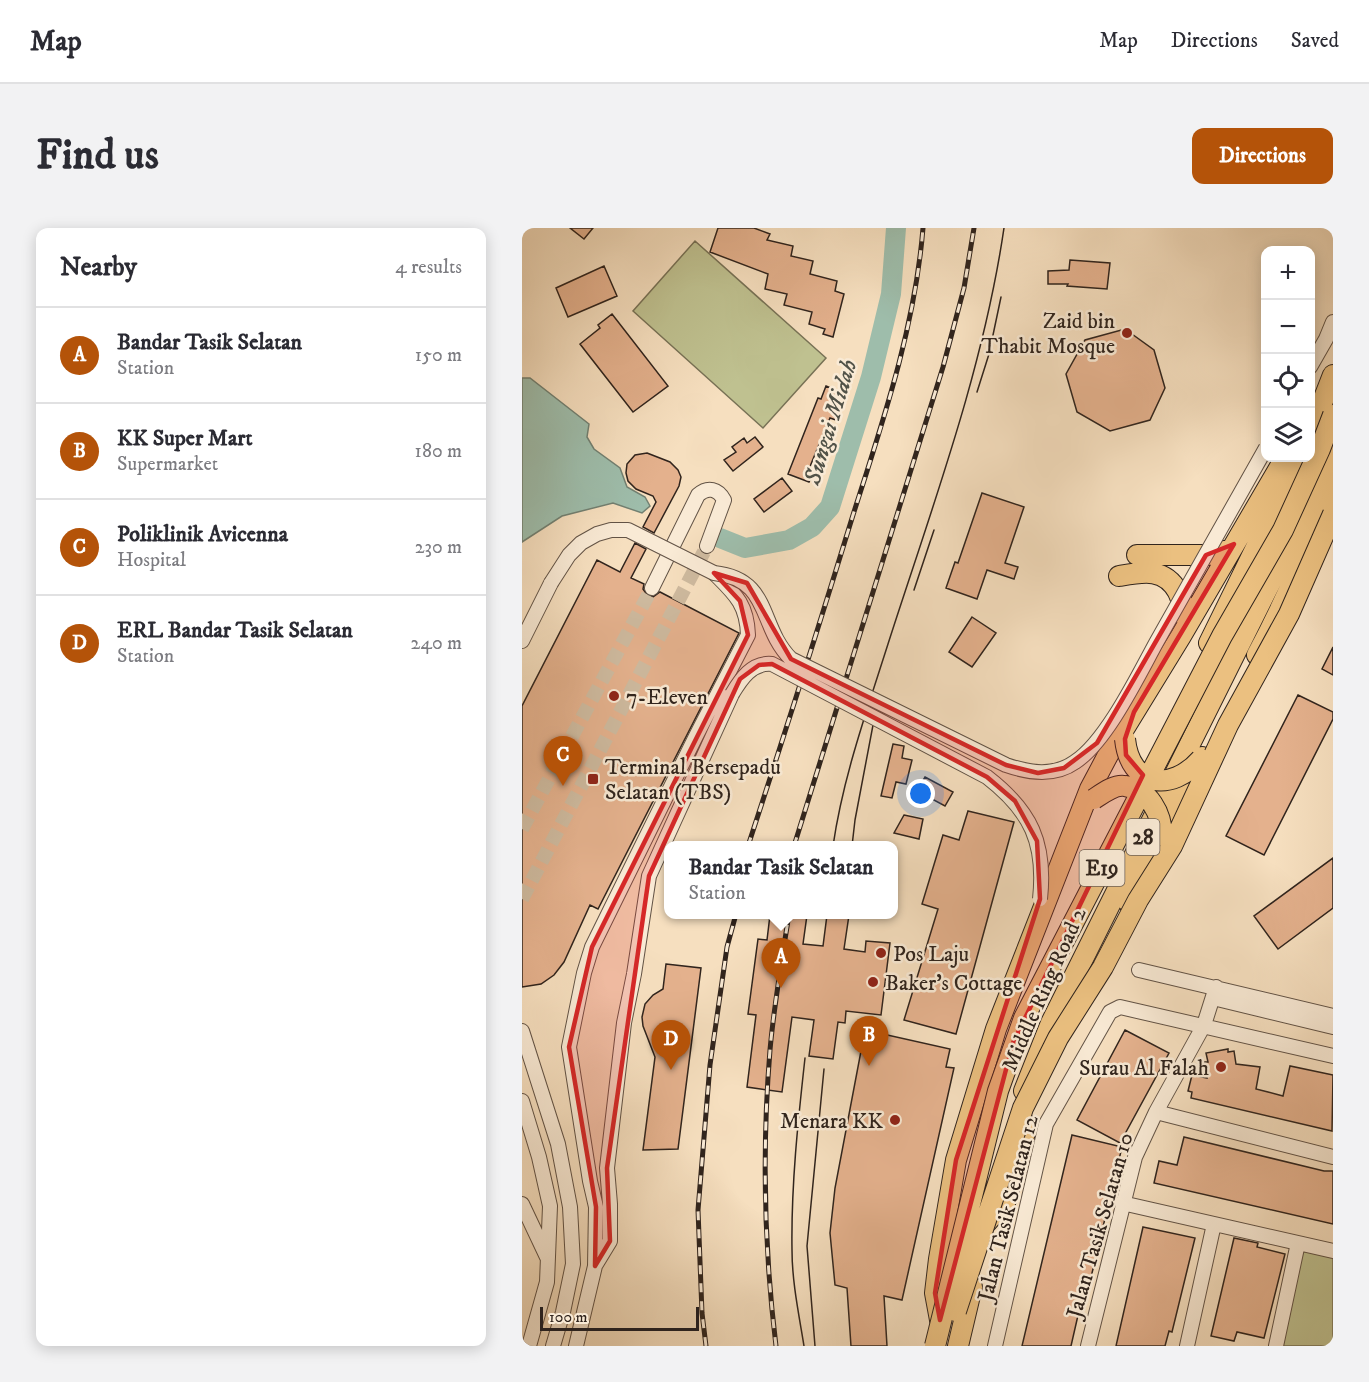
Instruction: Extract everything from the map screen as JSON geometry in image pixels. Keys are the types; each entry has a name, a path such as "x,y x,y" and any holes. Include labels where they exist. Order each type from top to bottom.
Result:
{"highway":[{"path":"1315,426 1322,413 1333,375"},
{"name":"E19","path":"934,1346 998,1091 1024,1018 1222,636 1283,530 1322,413"},
{"path":"987,1222 1006,1200 1023,1136 1040,1086 1094,969 1201,759 1261,648 1295,574 1325,500 1329,479 1329,454"},
{"name":"Middle Ring Road 2","path":"958,1346 987,1222 1026,1084 1051,1023 1304,515 1329,454"},
{"path":"940,1320 935,1293 956,1160 996,1029 1089,804 1090,789 1283,462"},
{"name":"Middle Ring Road 2","path":"934,1346 992,1112 1013,1042 1037,986 1298,462"},
{"name":"E19","path":"944,1346 1023,1108 1058,1038 1103,967 1138,900 1172,846 1228,725 1289,614 1333,514"},
{"path":"1137,555 1208,555 1221,553 1234,544"},
{"path":"1119,576 1147,572 1158,573 1168,578 1175,587 1185,610 1181,636"},
{"path":"1134,712 1125,739 1126,755 1133,768 1146,777 1171,781 1182,776 1201,759"},
{"path":"1089,804 1107,790 1123,785 1140,791 1147,796 1155,809 1162,824 1162,836"}],"street":[{"path":"1315,360 1333,322"},
{"path":"522,641 550,584 569,555 581,543 597,534 611,530 628,530 714,573 730,575 747,583 765,610 782,650 792,658 1006,765 1022,771 1052,772 1074,764 1097,742 1144,665 1261,457"},
{"path":"652,588 698,495 703,490 710,489 721,494 724,500 723,508 707,546"},
{"path":"669,552 696,566"},
{"path":"576,1346 596,1266 596,1207 569,1047 584,973 592,947 748,635 748,620 740,601 714,573"},
{"path":"665,841 740,679 759,665 772,664 987,777 1006,791 1031,826 1041,857 1042,876 1040,898 996,1029"},
{"path":"696,736 732,694"},
{"path":"596,1266 610,1241 607,1167 624,1023 649,876 664,843"},
{"path":"1139,970 1215,993 1311,1016 1333,1027"},
{"name":"Jalan Tasik Selatan 10","path":"1088,1346 1135,1157 1156,1112 1204,1025 1215,993"},
{"name":"Jalan Tasik Selatan 12","path":"995,1346 1047,1124 1110,1012 1120,1007 1333,1056"},
{"path":"1311,1016 1333,1016"},
{"path":"522,1031 558,1144 570,1207 573,1264 553,1346"},
{"path":"522,1101 539,1157 550,1206 549,1262 541,1305 529,1346"},
{"path":"1156,1112 1333,1156"},
{"path":"1122,1203 1333,1251"},
{"path":"524,1209 549,1262"},
{"path":"1187,1346 1214,1224"},
{"path":"1276,1346 1298,1243"}],"highlighted area":[{"path":"1234,544 1134,712 1125,739 1126,755 1143,775 1013,1043 940,1320 935,1293 956,1160 1040,899 1037,841 1015,801 987,777 772,664 759,665 740,679 649,876 607,1168 610,1241 595,1266 596,1207 569,1047 592,947 748,635 740,601 714,573 747,583 791,659 1006,765 1038,773 1064,768 1097,743 1206,555"}],"green space":[{"path":"695,241 826,358 763,428 633,311"},
{"path":"1303,1249 1333,1255 1333,1346 1280,1346"}],"shaded area":[{"path":"522,378 530,378 589,424 587,437 594,449 620,468 627,487 645,497 650,506 642,513 613,503 562,516 522,542"}],"building":[{"path":"570,228 593,228 584,239"},
{"path":"718,228 754,228 770,234 767,240 793,246 791,256 813,261 810,274 837,281 835,291 844,294 833,337 823,334 825,329 809,324 812,312 784,305 787,294 765,289 768,274 710,252"},
{"path":"1070,260 1110,263 1107,289 1048,284 1048,271 1069,270"},
{"path":"604,266 617,296 568,317 556,288"},
{"path":"612,314 668,386 633,412 580,344 600,328 598,325"},
{"path":"1125,329 1154,350 1165,388 1150,420 1110,431 1077,412 1066,374 1085,340"},
{"path":"826,386 840,392 835,406 841,408 836,420 830,418 809,469 814,470 809,482 788,474 818,398 821,399"},
{"path":"755,437 763,447 733,471 724,460 736,452 732,447 744,438 747,443"},
{"path":"647,453 670,462 681,477 679,486 654,533 643,527 656,502 653,496 636,489 628,481 626,473 627,464 635,455"},
{"path":"782,478 792,491 764,512 754,499"},
{"path":"982,493 1024,507 1005,563 1018,567 1014,579 987,570 977,599 946,588 955,562 958,563"},
{"name":"Terminal Bersepadu Selatan (TBS)","path":"635,543 646,549 631,578 644,584 643,589 648,596 653,597 660,592 739,633 598,909 590,905 564,962 554,975 541,984 522,987 522,706 597,560 620,572"},
{"path":"972,617 996,633 972,667 949,652"},
{"path":"1333,647 1333,675 1322,669"},
{"path":"1298,695 1333,712 1333,719 1264,855 1226,836"},
{"path":"893,744 904,746 902,758 912,760 906,784 896,782 892,798 881,796"},
{"path":"925,777 953,792 945,806 917,791"},
{"path":"968,811 1014,822 956,1034 904,1020 938,909 922,904 943,835 959,840"},
{"path":"904,815 923,819 919,839 894,833"},
{"path":"1333,858 1333,908 1278,949 1254,916"},
{"path":"770,919 806,919 803,944 823,946 826,919 848,919 844,949 865,952 866,941 890,943 881,1015 846,1011 845,1023 838,1022 833,1059 809,1056 814,1020 792,1017 782,1092 747,1087 756,1015 748,1014 758,939 767,940"},
{"path":"666,964 701,968 678,1149 643,1150 655,1057 643,1026 642,1017 645,1004 663,989"},
{"name":"Menara KK","path":"865,1030 950,1049 946,1067 954,1068 902,1300 884,1296 887,1346 851,1346 847,1288 835,1285 830,1233 835,1188"},
{"path":"1125,1030 1169,1053 1120,1143 1077,1120"},
{"path":"1228,1049 1228,1052 1234,1051 1236,1064 1260,1067 1256,1089 1283,1096 1290,1066 1333,1075 1332,1131 1191,1098 1192,1092 1188,1091 1192,1075 1207,1078 1206,1053"},
{"path":"1072,1135 1122,1147 1091,1277 1087,1276 1071,1346 1022,1346"},
{"path":"1184,1137 1324,1171 1333,1171 1333,1224 1154,1183 1159,1161 1177,1165"},
{"path":"1143,1227 1195,1238 1172,1332 1169,1331 1165,1346 1116,1346"},
{"path":"1234,1238 1258,1243 1257,1247 1285,1254 1264,1338 1237,1332 1234,1341 1211,1336"}],"waterway":[{"name":"Sungai Midah","path":"720,538 745,548 789,540 812,527 830,507 871,377 891,294 896,228"}],"tunnel":[{"path":"522,899 707,546"},
{"path":"522,829 652,588"}],"tram line":[{"path":"834,841 856,744 939,490 970,386 995,281 1004,228"},
{"path":"977,392 989,354 1001,297"},
{"path":"914,590 934,530"},
{"path":"853,841 877,704"},
{"path":"804,1346 793,1274 792,1226 805,1058"},
{"path":"815,1346 807,1246 824,1069"}],"railway":[{"path":"750,841 886,409 913,301 923,228"},
{"path":"796,841 943,367 964,288 974,228"},
{"path":"706,1346 702,1313 698,1210 710,1065 727,947 735,919"},
{"path":"776,1346 767,1235 765,1161 767,1087 778,982 788,919"}],"place":[{"name":"Zaid bin Thabit Mosque","path":"1127,333"},
{"name":"7-Eleven","path":"614,696"},
{"name":"Terminal Bersepadu Selatan (TBS)","path":"593,779"},
{"name":"Poliklinik Avicenna","path":"563,786"},
{"name":"Pos Laju","path":"881,953"},
{"name":"Baker's Cottage","path":"873,982"},
{"name":"Bandar Tasik Selatan","path":"781,988"},
{"name":"KK Super Mart","path":"869,1066"},
{"name":"Surau Al Falah","path":"1221,1067"},
{"name":"ERL Bandar Tasik Selatan","path":"671,1070"},
{"name":"Menara KK","path":"895,1120"}]}
